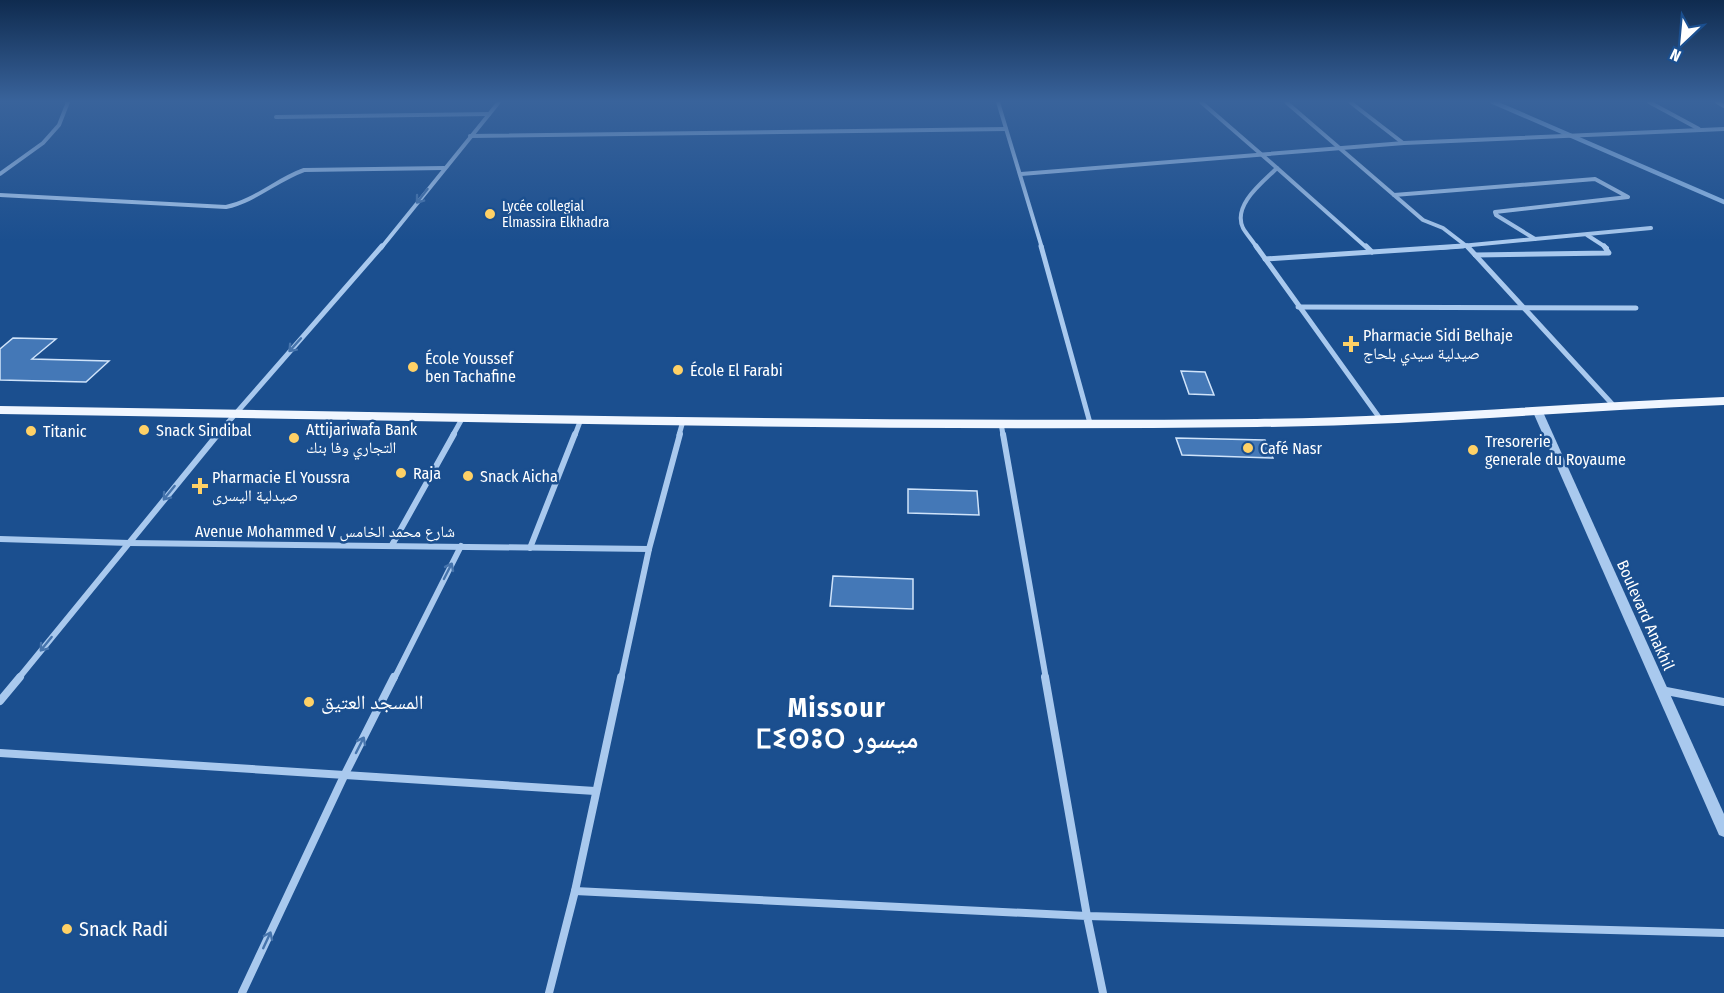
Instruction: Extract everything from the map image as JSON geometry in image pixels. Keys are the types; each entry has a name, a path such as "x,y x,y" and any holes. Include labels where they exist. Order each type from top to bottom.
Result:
{"main road":[{"path":"0,410 683,421 1090,423 1382,420 1724,401"}],"street":[{"path":"0,174 34,148"},
{"path":"0,701 235,413 373,258 460,148"},
{"path":"1012,148 1090,423"},
{"path":"1255,148 1372,252"},
{"path":"1021,174 1336,148"},
{"path":"1340,148 1423,220 1443,228 1467,246 1614,406"},
{"path":"0,195 225,207 249,202 287,175 304,170 444,168"},
{"path":"1277,168 1244,203 1240,216 1242,226 1298,307 1382,420"},
{"path":"1394,195 1595,179 1628,197 1495,212 1535,239"},
{"path":"1265,259 1467,246 1651,228"},
{"path":"1475,255 1609,253 1607,248 1587,235"},
{"path":"1298,307 1636,308"},
{"name":"Boulevard Anakhil","path":"1538,412 1724,830"},
{"path":"392,545 463,417"},
{"path":"530,548 581,419"},
{"path":"549,993 575,891 649,549 683,421"},
{"path":"1001,423 1087,916 1103,993"},
{"name":"Avenue Mohammed V شارع محمد الخامس","path":"0,539 129,543 649,549"},
{"path":"242,993 344,776 461,546"},
{"path":"1660,689 1724,702"},
{"path":"0,753 596,791"},
{"path":"575,891 1087,916 1724,933"}],"building":[{"path":"13,338 56,339 32,359 109,361 86,382 0,380 0,349"},
{"path":"1181,371 1205,372 1214,395 1189,394"},
{"path":"1176,438 1265,440 1273,458 1182,455"},
{"path":"908,489 977,491 979,515 908,513"},
{"path":"833,576 913,579 913,609 830,606"}],"waterway":[{"path":"1600,148 1724,202"}],"place":[{"name":"Lycée collegial Elmassira Elkhadra","path":"490,214"},
{"name":"Pharmacie Sidi Belhaje صيدلية سيدي بلحاج","path":"1351,344"},
{"name":"École Youssef ben Tachafine","path":"413,367"},
{"name":"École El Farabi","path":"678,370"},
{"name":"Snack Sindibal","path":"144,430"},
{"name":"Titanic","path":"31,431"},
{"name":"Attijariwafa Bank التجاري وفا بنك","path":"294,438"},
{"name":"Café Nasr","path":"1248,448"},
{"name":"Tresorerie generale du Royaume","path":"1473,450"},
{"name":"Raja","path":"401,473"},
{"name":"Snack Aicha","path":"468,476"},
{"name":"Pharmacie El Youssra صيدلية اليسرى","path":"200,486"},
{"name":"المسجد العتيق","path":"309,702"},
{"name":"Snack Radi","path":"67,929"}],"district":[{"name":"Missour ⵎⵉⵙⵓⵔ ميسور","path":"837,724"}]}
